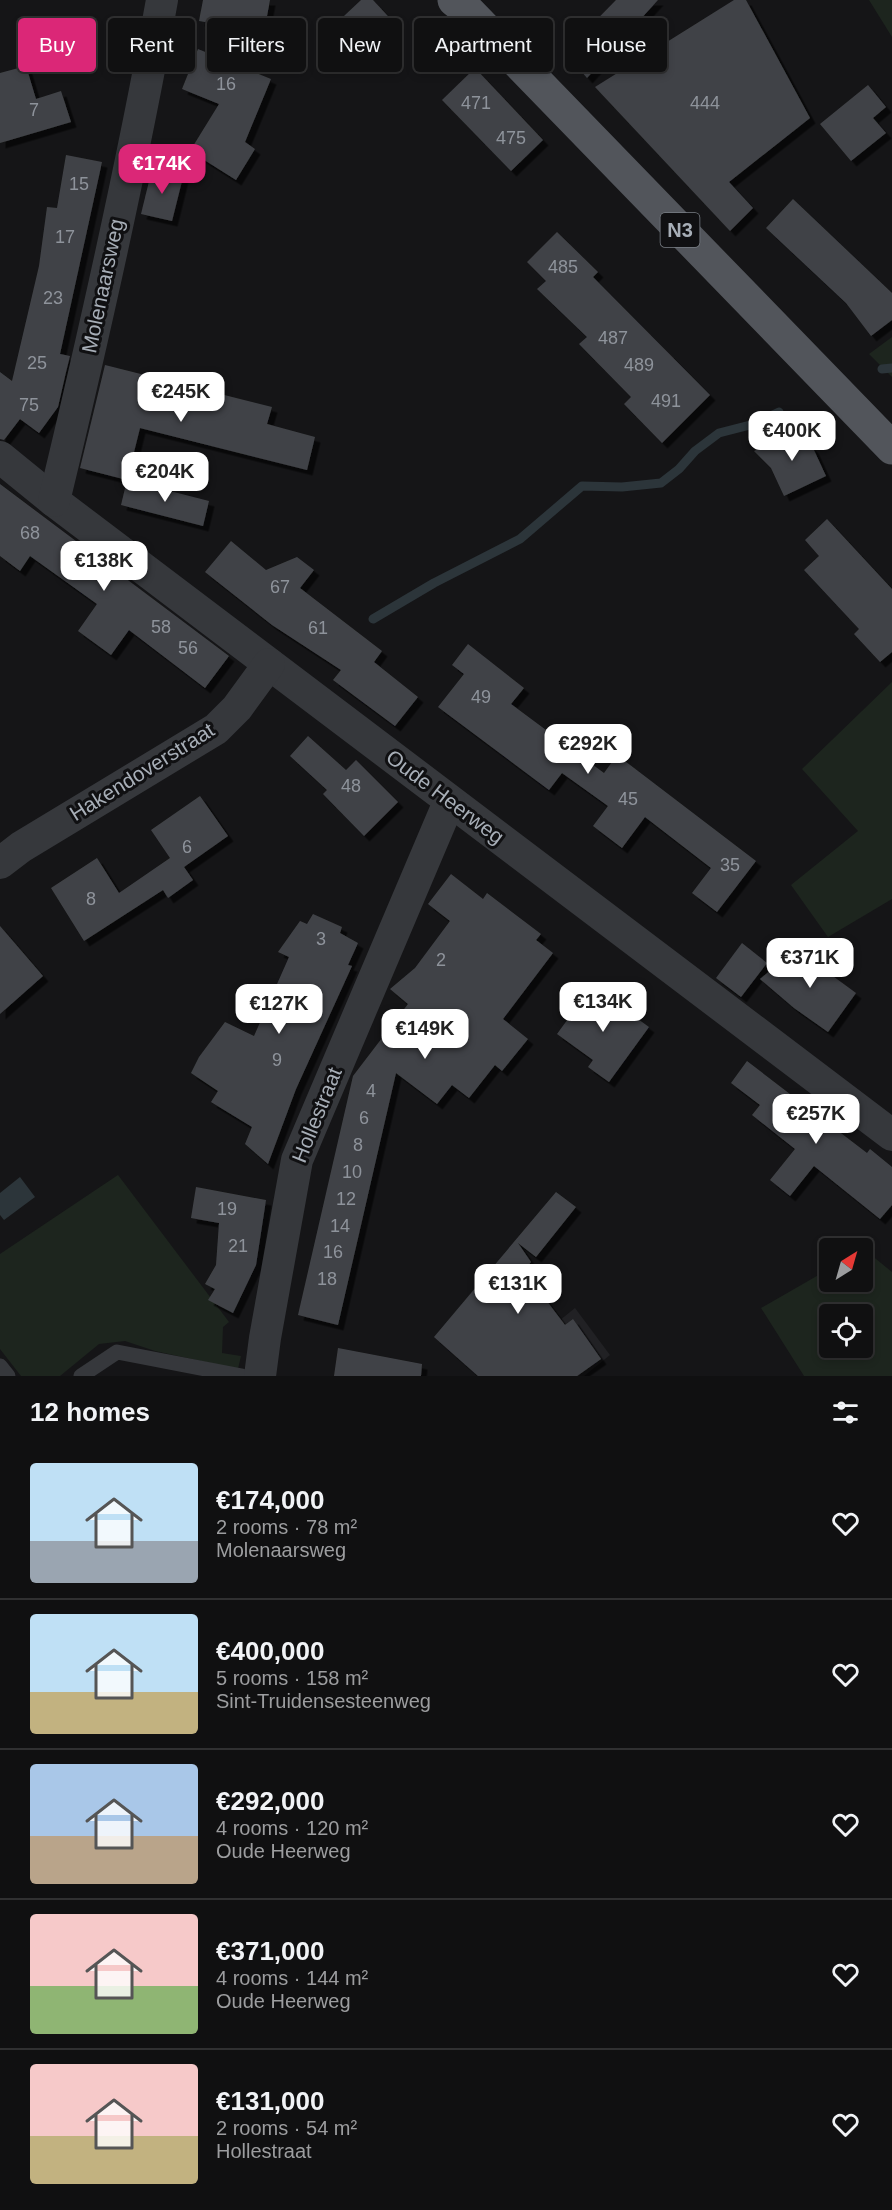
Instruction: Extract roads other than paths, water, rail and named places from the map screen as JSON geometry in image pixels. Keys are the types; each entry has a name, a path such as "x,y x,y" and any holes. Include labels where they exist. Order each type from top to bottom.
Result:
{"main road":[{"name":"N3","path":"461,4 892,448"}],"street":[{"name":"Molenaarsweg","path":"54,501 85,372 152,58 162,0"},
{"name":"Oude Heerweg","path":"0,457 54,501 449,802 892,1135"},
{"name":"Hakendoverstraat","path":"0,863 21,847 216,729 237,708 269,664"},
{"name":"Hollestraat","path":"260,1376 297,1160 449,802"}],"lane":[{"path":"81,1376 117,1352 242,1376"},
{"path":"0,1366 8,1376"}],"waterway":[{"path":"882,369 892,368"},
{"path":"373,619 434,583 520,539 582,486 622,487 661,483 679,469 695,451 719,433 754,424 779,412"}]}
